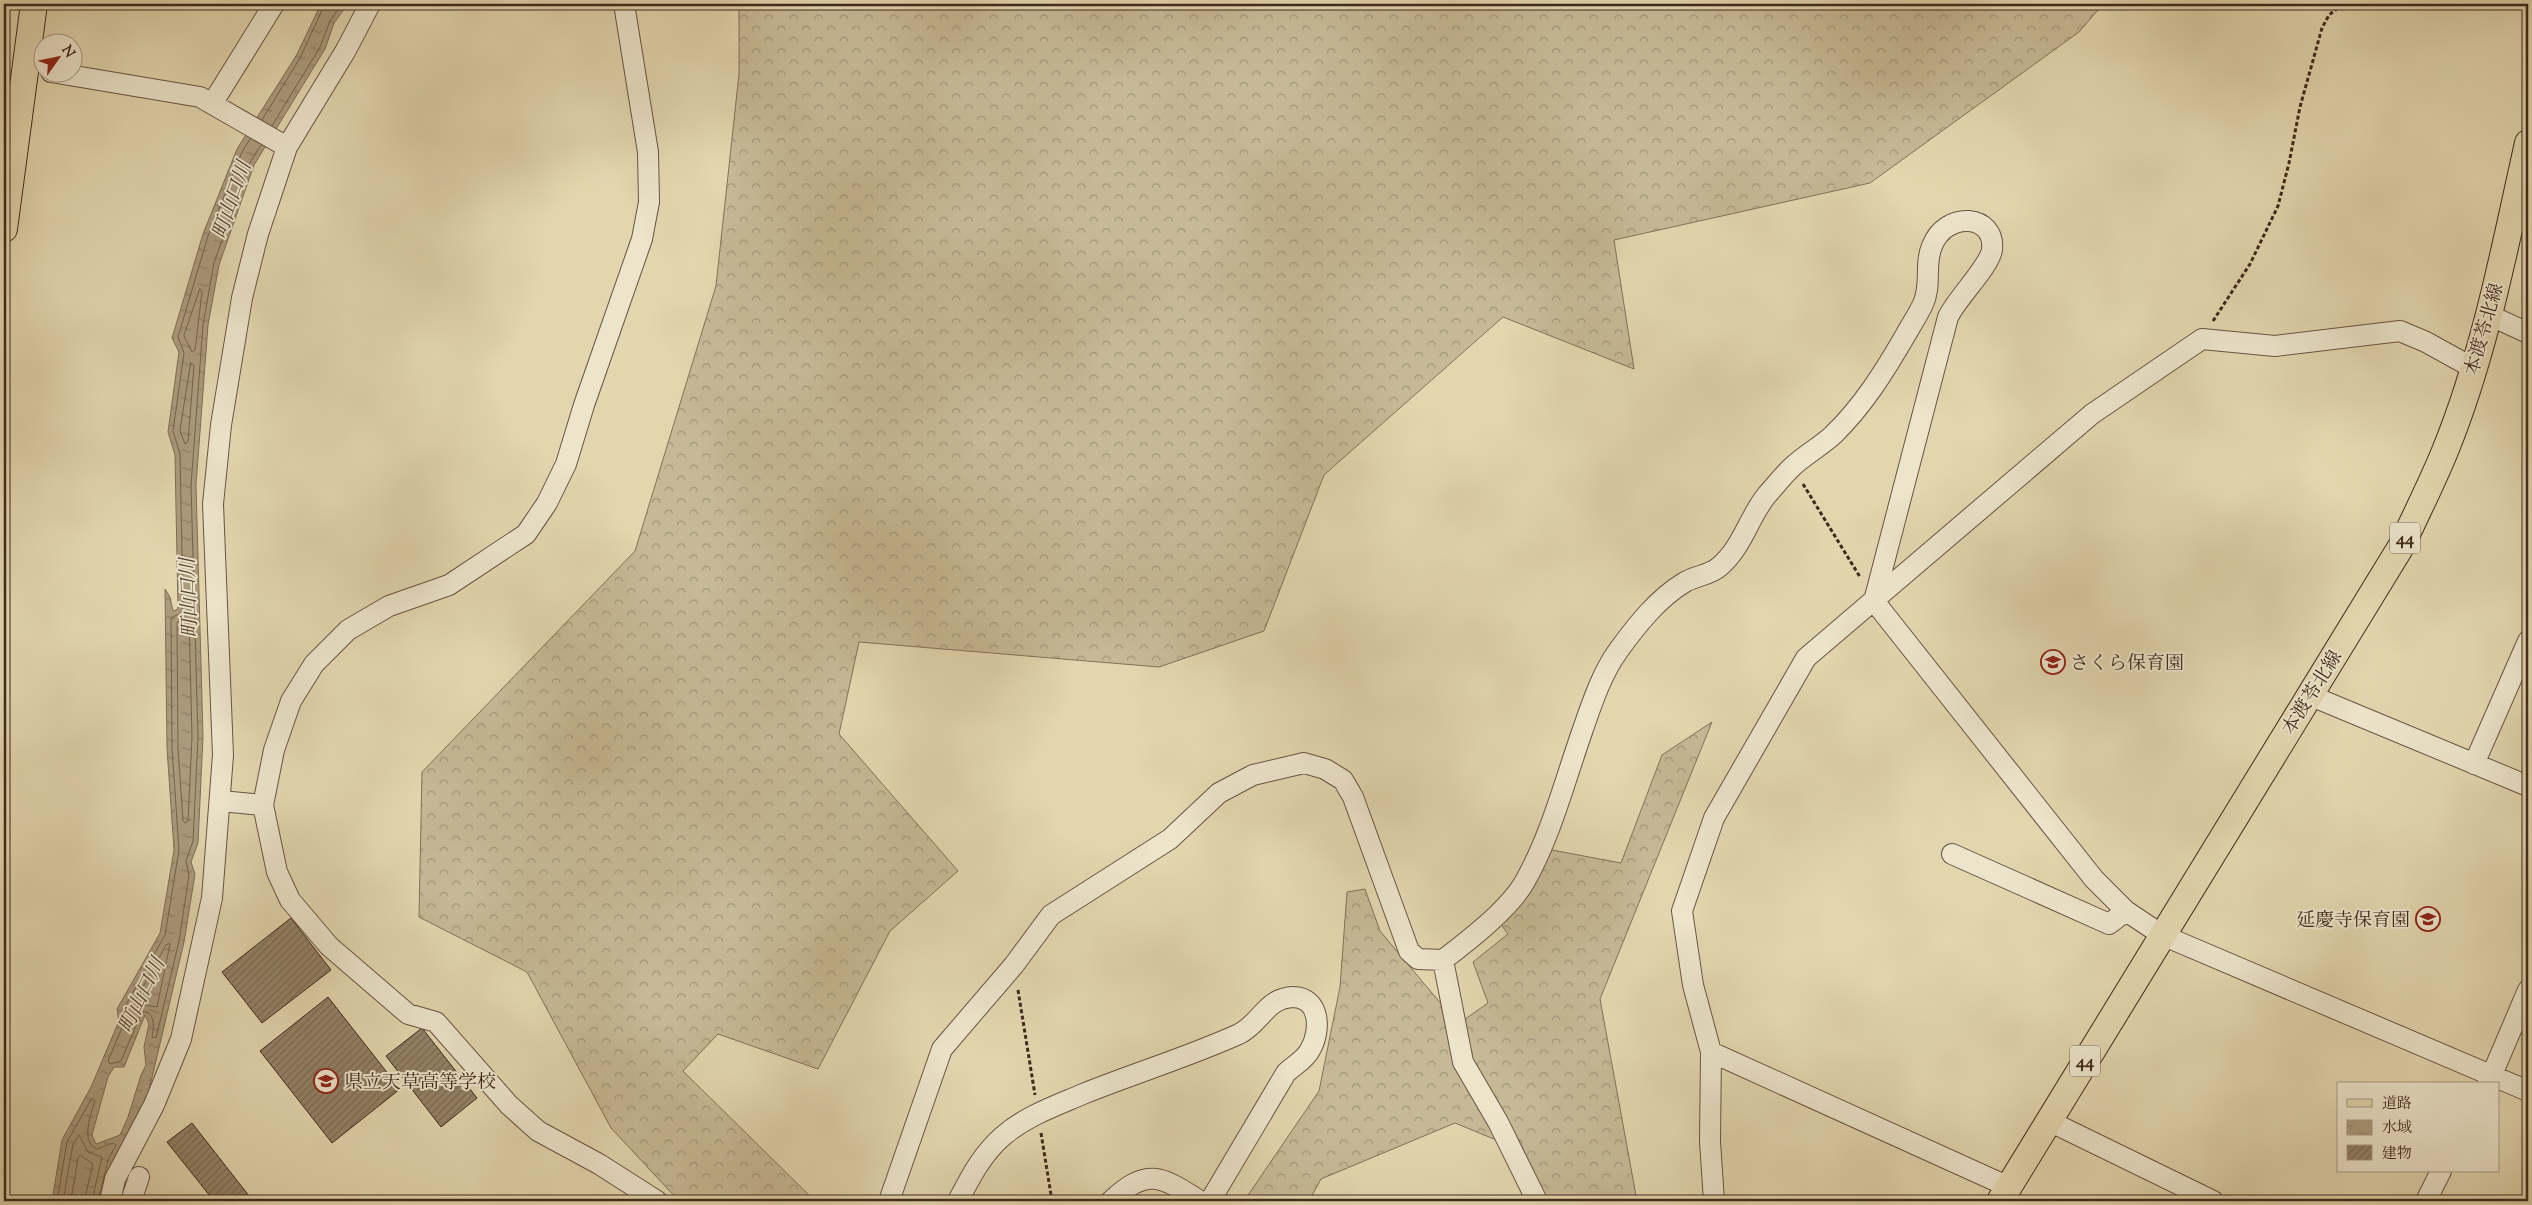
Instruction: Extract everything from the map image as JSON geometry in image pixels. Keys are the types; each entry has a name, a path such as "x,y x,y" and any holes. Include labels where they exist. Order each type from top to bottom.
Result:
{"main road":[{"path":"34,4 34,32"},
{"path":"4,229 32,81"},
{"name":"本渡苓北線","path":"2004,1194 2402,545 2445,450 2473,368 2489,315 2528,143"}],"street":[{"path":"215,106 274,4"},
{"path":"110,1201 115,1179 154,1105 181,1039 212,898 221,801 223,746 213,504 222,425 242,298 279,143 346,50 370,4"},
{"path":"624,4 648,152 649,202 642,239 584,404 566,464 547,503 526,534 449,585 389,606 356,626 314,664 291,700 274,750 263,805 277,872 286,893 329,946 408,1014 436,1022 509,1105 538,1131 599,1164 657,1201"},
{"path":"82,77 200,97 279,143"},
{"path":"889,1201 942,1049 1014,965 1051,915 1170,839 1219,793 1253,775 1304,763 1325,769 1343,780 1353,797 1409,950 1418,959 1443,960 1479,933 1522,886 1542,847 1593,701 1616,654 1646,615 1684,582 1717,569 1737,548 1764,499 1792,467 1834,434 1865,400 1885,371 1924,303 1928,289 1929,254 1941,229 1952,223 1964,220 1974,221 1990,237 1992,249 1988,260 1955,303 1948,317 1874,600"},
{"path":"2489,315 2528,333"},
{"path":"1714,1201 1710,1141 1711,1052 1693,985 1682,911 1714,818 1806,658 2092,414 2202,339 2275,346 2400,331 2426,342 2473,368"},
{"path":"1874,600 2094,879 2126,911 2162,935 2490,1080 2528,990"},
{"path":"2474,764 2528,641"},
{"path":"2310,695 2528,786"},
{"path":"221,801 263,805"},
{"path":"1952,854 2109,924 2126,911"},
{"path":"1443,960 1463,1062 1498,1122 1538,1201"},
{"path":"958,1201 978,1164 1003,1136 1039,1121 1153,1066 1207,1048 1251,1028 1271,1004 1288,998 1304,998 1310,1003 1318,1018 1314,1043 1310,1051 1286,1073 1210,1201"},
{"path":"1711,1052 2004,1194"},
{"path":"2500,1083 2528,1091"},
{"path":"2049,1121 2213,1201"},
{"path":"2426,1201 2441,1172"},
{"path":"131,1201 139,1176"},
{"path":"1111,1201 1138,1181 1152,1177 1170,1183 1200,1201"}],"path":[{"path":"2202,339 2250,264 2278,206 2300,107 2322,28 2329,15 2343,4"},
{"path":"1792,467 1874,600"},
{"path":"1018,992 1052,1201"}],"green space":[{"path":"739,4 2103,4 2079,32 1870,183 1614,240 1634,369 1503,317 1324,475 1264,631 1159,667 859,642 839,734 958,871 890,931 818,1069 718,1034 683,1071 815,1201 679,1201 611,1128 527,972 419,917 422,772 635,551 716,286 739,74"},
{"path":"1712,722 1600,999 1637,1201 1526,1201 1506,1144 1455,1123 1321,1179 1309,1201 1244,1201 1319,1091 1340,987 1347,892 1365,889 1380,931 1458,1024 1488,1003 1473,962 1508,934 1491,911 1552,850 1621,863 1662,755"}],"water":[{"name":"町山口川","path":"321,4 348,4 334,23 325,49 254,165 219,265 208,325 196,485 203,737 198,843 191,862 195,874 184,942 146,1103 113,1161 102,1201 52,1201 62,1140 91,1087 119,1021 117,1009 160,933 174,850 167,748 165,589 170,597 173,611 178,609 175,455 168,432 179,352 172,338 203,234 237,149 296,56","holes":["145,1015 149,1024 144,1047 146,1065 128,1117 120,1135 96,1144 92,1135 108,1077 114,1067 124,1067"]}],"building":[{"path":"291,918 331,970 262,1023 222,972"},
{"path":"328,997 400,1089 332,1143 260,1051"},
{"path":"422,1028 477,1098 441,1127 386,1056"},
{"path":"192,1123 253,1201 214,1201 167,1142"}],"place":[{"name":"さくら保育園","path":"2053,662"},
{"name":"延慶寺保育園","path":"2428,919"},
{"name":"県立天草高等学校","path":"326,1081"}]}
